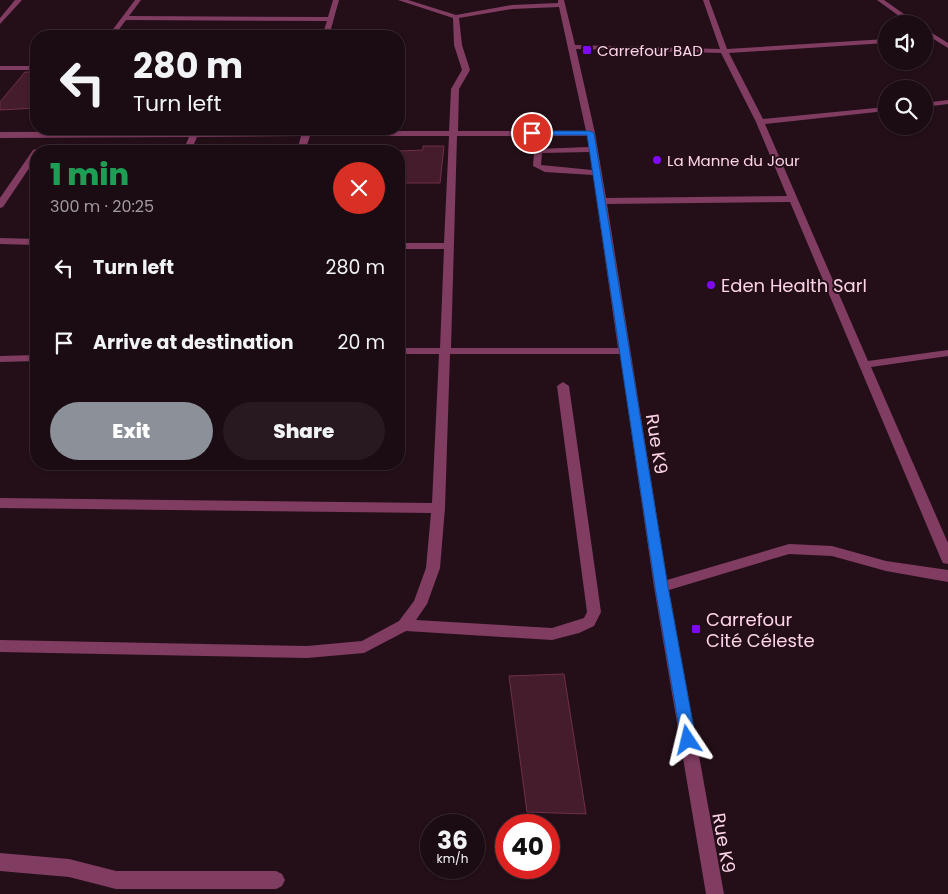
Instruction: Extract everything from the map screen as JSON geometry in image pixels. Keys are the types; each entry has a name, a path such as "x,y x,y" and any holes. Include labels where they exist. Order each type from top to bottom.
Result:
{"street":[{"path":"0,22 3,15 19,0"},
{"path":"115,30 138,0"},
{"path":"327,30 336,0"},
{"path":"401,0 456,17 523,6 562,3"},
{"path":"509,0 523,6"},
{"path":"706,0 724,51 760,122 948,560"},
{"path":"880,0 902,15"},
{"name":"Rue K9","path":"562,3 593,149 662,587 715,894"},
{"path":"0,646 307,652 364,647 404,625 420,604 433,568 438,508 448,246 455,133 455,89 466,70 458,45 456,17"},
{"path":"124,18 329,19"},
{"path":"933,36 948,46"},
{"path":"571,47 724,51 878,41"},
{"path":"0,68 30,68"},
{"path":"933,104 948,102"},
{"path":"760,122 878,110"},
{"path":"405,132 590,133"},
{"path":"0,135 30,133"},
{"path":"593,149 540,152 538,153 538,166 545,169 596,173"},
{"path":"0,205 30,162"},
{"path":"600,201 793,199"},
{"path":"0,241 30,242"},
{"path":"405,246 448,246"},
{"path":"405,351 624,351"},
{"path":"864,364 948,353"},
{"path":"0,359 30,358"},
{"path":"404,625 552,634 579,627 589,622 594,612 564,386"},
{"path":"0,503 438,508"},
{"path":"662,587 789,548 832,551 886,566 948,576"},
{"path":"0,862 69,868 116,880 276,880"}],"building":[{"path":"25,72 30,72 30,108 0,110 0,102"},
{"path":"423,146 444,146 440,183 405,183 405,151 423,150"},
{"path":"564,674 586,814 527,812 509,676"}],"place":[{"name":"Carrefour BAD","path":"587,50"},
{"name":"La Manne du Jour","path":"657,160"},
{"name":"Eden Health Sarl","path":"711,285"},
{"name":"Carrefour Cité Céleste","path":"696,629"}],"route":[{"path":"532,133 590,133 688,740"}]}
